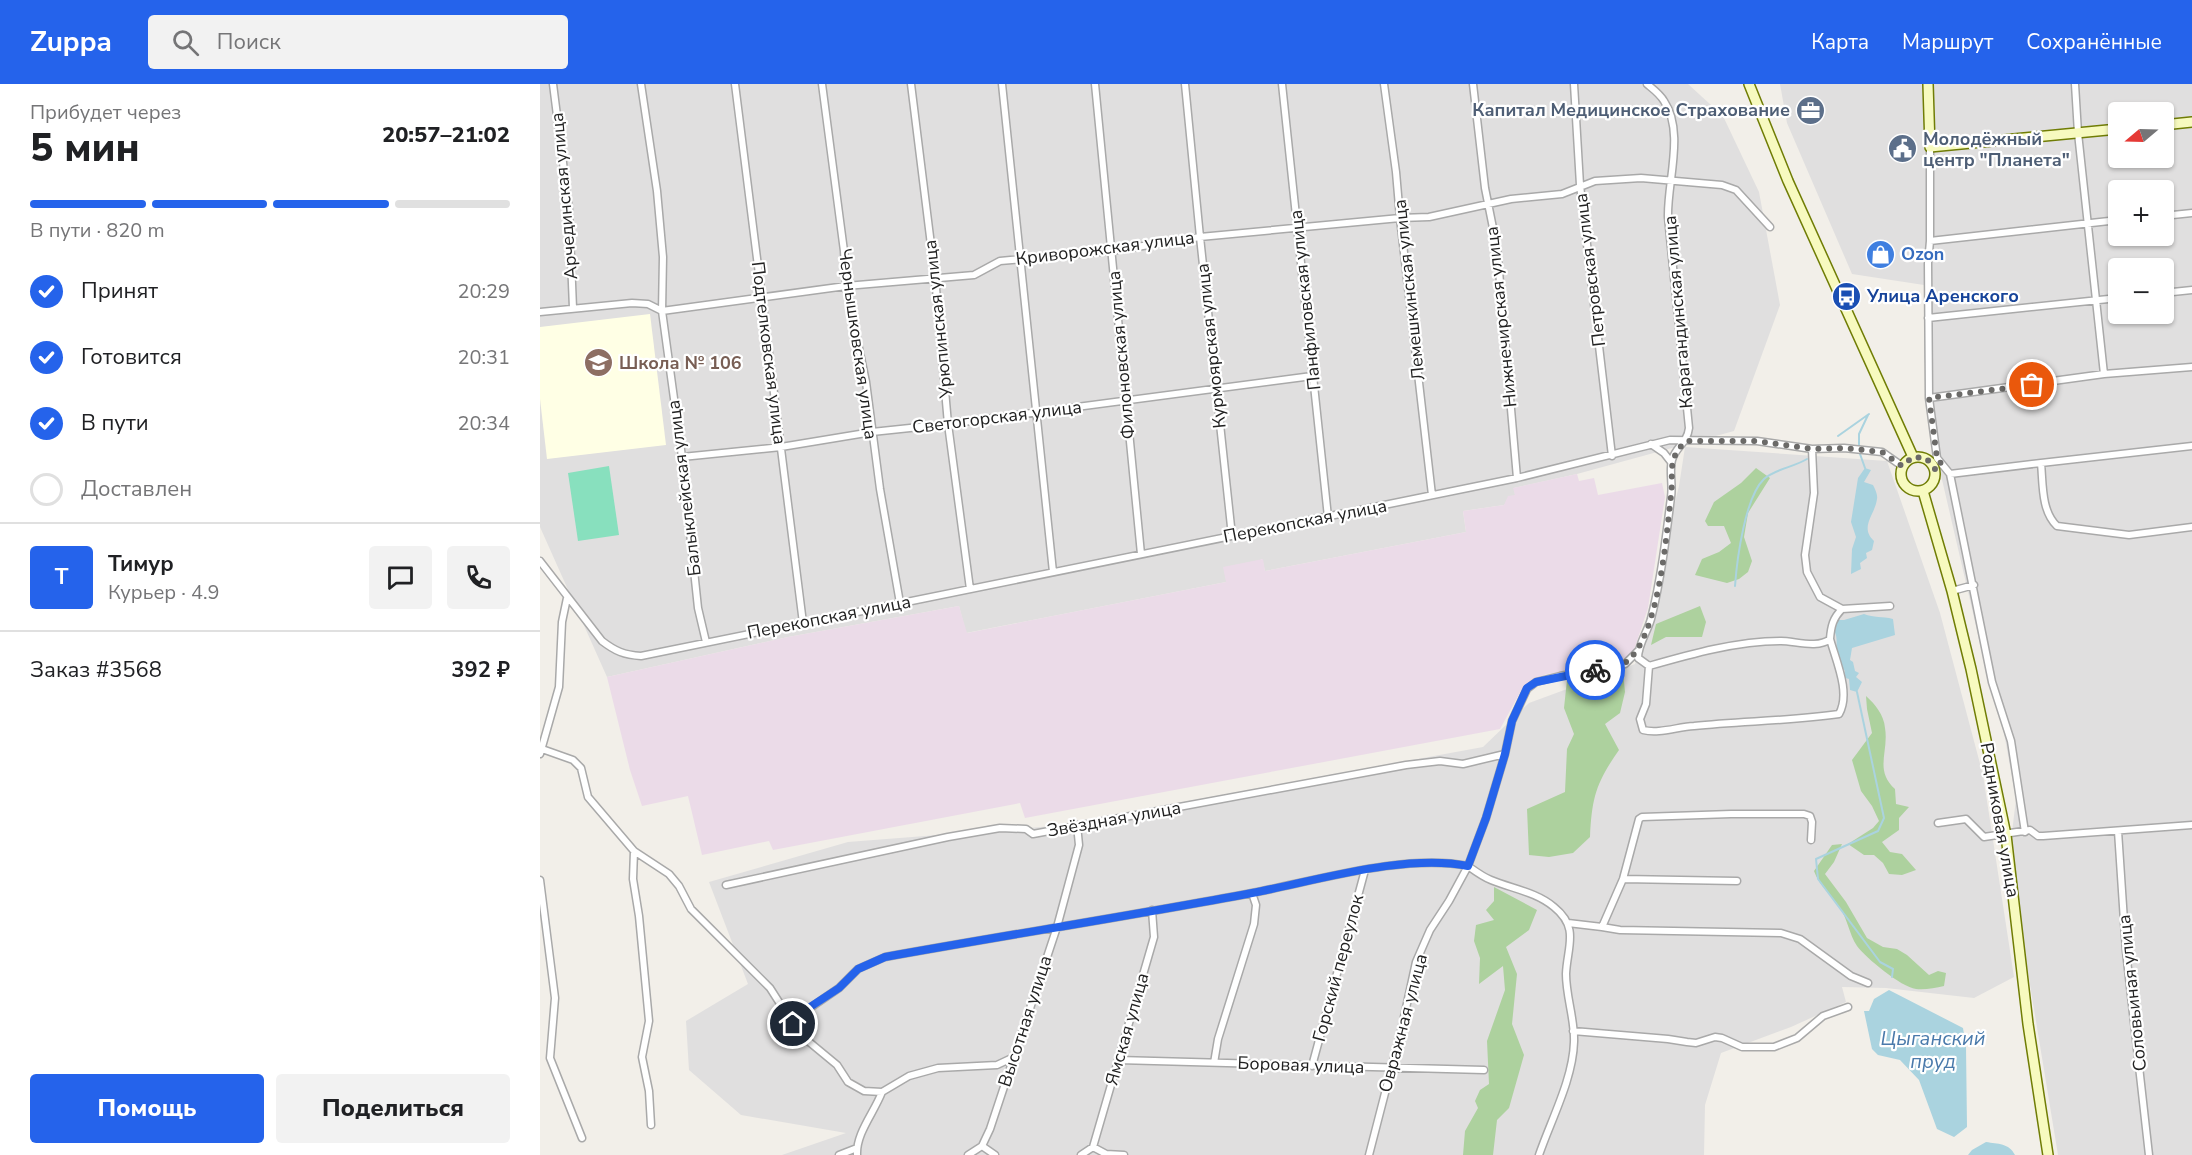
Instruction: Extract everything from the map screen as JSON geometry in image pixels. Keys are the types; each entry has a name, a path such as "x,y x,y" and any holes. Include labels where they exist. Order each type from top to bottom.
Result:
{"main road":[{"path":"1749,84 1788,181 1913,457 1902,466 1901,479 1910,490 1923,491 1934,482 1939,467"},
{"name":"Родниковая улица","path":"1928,84 1930,147"},
{"path":"2174,124 2192,122"},
{"path":"1930,147 2108,130"},
{"name":"Родниковая улица","path":"1913,457 1926,458 1939,467"},
{"name":"Родниковая улица","path":"1923,491 1952,591 1988,742 2006,835 2028,1024 2048,1155"}],"street":[{"name":"Арчединская улица","path":"553,84 569,210 573,308"},
{"name":"Балыклейская улица","path":"641,84 657,191 663,257 662,311 698,608 706,642"},
{"name":"Подтелковская улица","path":"735,84 803,623"},
{"name":"Чернышковская улица","path":"822,84 844,251 846,286 866,382 893,571 900,603"},
{"name":"Урюпинская улица","path":"911,84 935,277 948,424 970,589"},
{"path":"1002,84 1053,572"},
{"name":"Филоновская улица","path":"1095,84 1141,554"},
{"name":"Курмоярская улица","path":"1185,84 1215,390 1232,536"},
{"name":"Панфиловская улица","path":"1282,84 1328,517"},
{"name":"Лемешкинская улица","path":"1384,84 1432,495"},
{"name":"Нижнечирская улица","path":"1473,84 1488,205 1497,248 1517,478"},
{"name":"Петровская улица","path":"1574,84 1580,185 1612,456"},
{"name":"Карагандинская улица","path":"1647,84 1665,102 1671,118 1672,181 1668,217 1688,421 1686,441"},
{"path":"2075,84 2094,300 2104,374"},
{"name":"Родниковая улица","path":"1930,147 1929,398 1937,458 1939,467 1950,474 1992,682 2011,741 2018,773 2025,832"},
{"name":"Криворожская улица","path":"540,312 648,304 662,311 846,286 974,275 1000,261 1020,258 1111,251 1200,237 1400,218 1429,218 1511,199 1562,194 1580,185 1622,178 1722,185 1736,190 1770,227"},
{"path":"2174,215 2192,213"},
{"path":"1930,241 2108,221"},
{"path":"2174,292 2192,290"},
{"path":"1928,318 2108,299"},
{"path":"1929,398 2104,374 2192,367"},
{"name":"Светогорская улица","path":"681,457 781,447 872,432 1312,376"},
{"name":"Перекопская улица","path":"540,561 602,641 624,655 641,656 1517,478 1670,440 1757,441 1812,449 1844,448 1882,452 1902,466"},
{"path":"1649,666 1638,658 1638,651 1650,622 1663,559 1672,492 1671,463 1677,449 1686,441"},
{"path":"1651,444 1664,453 1671,463"},
{"path":"1950,474 2192,446"},
{"path":"1812,449 1814,493 1805,563 1807,572 1820,597 1842,609 1890,606"},
{"path":"2041,463 2046,508 2050,519 2057,526 2129,535 2192,527"},
{"path":"1952,591 1974,585"},
{"path":"567,598 562,622 559,687 541,752 573,760 581,768 588,797 634,851 669,874 679,886 690,909 770,988 793,1024 808,1041 837,1065 849,1082 864,1091 882,1092 909,1076 938,1068 997,1065 1014,1057"},
{"path":"1649,666 1646,704 1640,719 1643,730 1650,732 1693,726 1802,719 1839,714 1844,693 1830,639 1835,617 1842,609"},
{"path":"1649,666 1732,647 1779,641 1823,643 1830,639"},
{"name":"Овражная улица","path":"1369,1155 1407,1009 1416,962 1430,930 1449,902 1468,866 1486,818 1512,721 1527,688 1536,682 1560,676 1624,664 1638,651"},
{"name":"Звёздная улица","path":"726,885 1000,828 1026,830 1033,834 1406,765 1440,761 1463,764 1505,754"},
{"path":"1602,927 1623,879 1631,843 1639,819 1642,817 1804,814 1810,816 1812,822 1811,840"},
{"path":"1938,823 1966,819 1984,837 2030,830 2038,836 2043,836 2192,825"},
{"name":"Высотная улица","path":"982,1146 1057,927 1079,845 1077,825"},
{"name":"Соловьиная улица","path":"2118,831 2126,951 2149,1155"},
{"path":"634,851 633,879 639,916 649,1021 642,1057 649,1091 651,1125"},
{"path":"793,1024 804,1011 839,988 858,969 885,957 1252,893 1365,870 1419,863 1452,863 1468,866 1490,880 1526,891 1554,907 1568,922 1571,937 1566,975 1575,1042 1567,1083 1539,1155"},
{"name":"Горский переулок","path":"1311,1066 1365,870"},
{"path":"1623,879 1737,881"},
{"path":"540,880 555,998 549,1058 582,1138"},
{"path":"1214,1063 1218,1039 1254,924 1256,905 1252,893"},
{"name":"Ямская улица","path":"1093,1147 1154,937 1152,910"},
{"path":"1568,922 1620,930 1781,933 1800,939 1851,975 1868,983"},
{"path":"1573,1031 1696,1043 1715,1037 1742,1047 1774,1047 1797,1038 1823,1016 1848,1007"},
{"path":"540,1060 549,1058"},
{"name":"Боровая улица","path":"1118,1060 1484,1070"},
{"path":"839,1155 857,1152 861,1132 874,1112 882,1092"},
{"path":"968,1155 982,1146 995,1155"},
{"path":"1081,1155 1093,1147 1106,1154 1124,1155"}],"shaded area":[{"path":"540,84 1688,84 1723,116 1759,192 1780,305 1734,431 1577,474 1514,488 1515,495 1504,505 1463,511 1466,532 1265,571 1262,559 1226,582 966,633 959,606 788,637 607,677 540,527"},
{"path":"1780,84 2192,84 2192,1155 2058,1155 2009,857 2016,799 2004,733 1988,678 1937,458 1924,357 1924,285 1852,274 1787,123"},
{"name":"Школа № 106","path":"650,314 666,445 547,459 540,399 540,327"},
{"path":"1685,447 1887,461 1940,613 1983,775 2014,977 1974,998 1886,988 1842,987 1846,1002 1791,1027 1721,1053 1705,1105 1704,1155 782,1155 846,1133 741,1115 689,1070 686,1021 748,984 709,882 848,842 1053,826 1483,747 1529,703 1635,664 1679,486"},
{"path":"1577,474 1579,481 1594,478 1598,495 1662,483 1665,497 1648,608 1633,653 1628,659 1618,663 1547,674 1533,679 1522,689 1500,729 1025,818 1020,803 773,850 769,841 702,855 688,796 642,806 630,770 607,677 788,637 959,606 967,633 1226,582 1223,567 1263,559 1265,571 1466,532 1463,511 1504,505 1508,496 1515,495 1513,488"}],"green space":[{"path":"609,466 619,535 578,541 568,473"},
{"path":"1756,468 1770,478 1748,513 1744,537 1752,561 1748,572 1739,579 1727,583 1695,575 1702,559 1719,552 1731,543 1724,526 1708,526 1705,521 1714,502 1741,483"},
{"path":"1700,606 1706,622 1702,637 1666,637 1651,645 1656,624"},
{"path":"1623,671 1625,692 1620,713 1605,724 1619,750 1600,781 1592,811 1590,837 1573,853 1549,857 1529,855 1527,809 1565,792 1567,749 1574,734 1564,708 1567,680"},
{"path":"1866,696 1883,719 1886,737 1885,775 1895,789 1896,804 1909,807 1899,818 1899,830 1882,842 1890,852 1902,854 1916,870 1902,875 1889,874 1883,863 1874,855 1864,855 1848,844 1873,828 1879,821 1861,791 1852,760 1872,733"},
{"path":"1842,844 1834,862 1825,874 1846,902 1867,938 1883,947 1897,949 1929,975 1938,971 1946,973 1944,986 1923,989 1910,987 1884,971 1857,946 1843,913 1814,871 1832,845"},
{"path":"1494,887 1537,910 1529,930 1506,947 1517,974 1512,1024 1524,1055 1509,1108 1497,1120 1493,1155 1463,1155 1465,1131 1478,1108 1475,1101 1480,1090 1489,1084 1487,1041 1505,990 1503,966 1479,984 1480,958 1474,941 1476,925 1494,920 1486,910 1494,901"}],"water":[{"path":"1865,468 1871,470 1864,482 1873,485 1877,496 1868,526 1870,536 1874,541 1872,550 1866,553 1867,558 1860,563 1861,569 1851,574 1852,549 1856,537 1851,522 1858,478"},
{"path":"1864,614 1893,619 1895,635 1852,648 1850,660 1853,662 1855,671 1859,673 1856,677 1862,682 1857,692 1850,690 1849,679 1842,677 1845,671 1838,659 1834,630 1838,620"},
{"name":"Цыганский пруд","path":"1889,990 1963,1028 1966,1047 1967,1127 1954,1137 1937,1129 1919,1080 1900,1060 1878,1055 1872,1049 1864,1011 1869,1011 1874,999"},
{"path":"1986,1142 2006,1146 2015,1155 1968,1155"}],"waterway":[{"path":"1838,436 1869,414"},
{"path":"1859,445 1859,434 1868,415"},
{"path":"1860,454 1865,468"},
{"path":"1735,586 1743,529 1757,488 1768,476 1807,459"},
{"path":"1857,692 1884,818 1878,831 1816,859 1818,879 1880,962 1893,969 1892,977"}],"way so far":[{"path":"1595,670 1624,664 1638,651 1650,622 1663,559 1672,492 1671,463 1677,449 1686,441 1757,441 1812,449 1844,448 1882,452 1902,466 1913,457 1926,458 1935,469 1942,465 1937,458 1929,398 2032,385"}],"place":[{"name":"Капитал Медицинское Страхование","path":"1811,110"},
{"name":"Молодёжный центр \"Планета\"","path":"1902,149"},
{"name":"Ozon","path":"1880,254"},
{"name":"Улица Аренского","path":"1846,296"},
{"name":"Школа № 106","path":"598,363"}],"route":[{"path":"793,1024 804,1011 839,988 858,969 885,957 1252,893 1365,870 1419,863 1452,863 1468,866 1486,818 1512,721 1527,688 1536,682 1595,670"}]}
